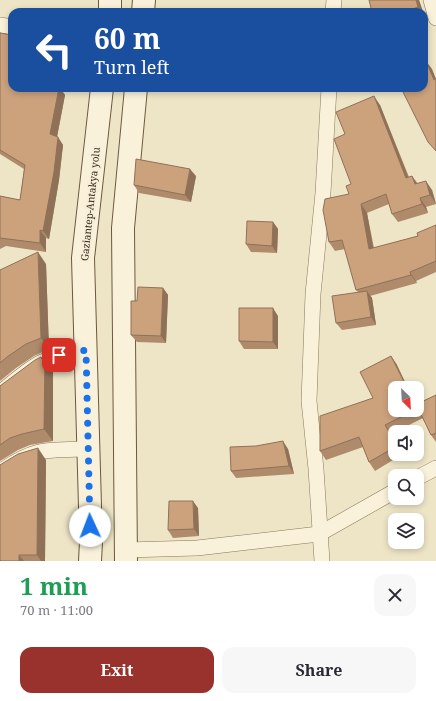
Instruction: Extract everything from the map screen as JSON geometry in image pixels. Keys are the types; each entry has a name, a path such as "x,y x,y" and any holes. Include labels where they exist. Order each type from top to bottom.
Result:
{"main road":[{"name":"Gaziantep-Antakya yolu","path":"90,561 83,258 102,92"},
{"path":"126,556 123,228 136,92"}],"street":[{"path":"431,0 436,18"},
{"path":"322,561 319,534 316,469 308,401 312,294 323,193 329,92"},
{"path":"0,393 31,367 50,358 86,350"},
{"path":"0,472 16,460 29,454 41,451 88,449"},
{"path":"424,474 436,468"},
{"path":"126,556 319,534 388,495"}],"building":[{"path":"369,0 416,0 418,7 415,8 371,8"},
{"path":"0,33 8,34 8,92 58,92 50,134 58,137 54,172 43,231 40,230 40,243 0,238 0,196 20,200 25,165 0,150"},
{"path":"428,66 434,80 436,79 436,151 428,142 403,92 428,92"},
{"path":"374,96 406,178 412,176 415,184 426,181 430,195 420,198 422,204 392,214 386,194 361,204 369,249 418,236 417,233 436,225 436,261 410,272 411,275 356,290 342,240 329,242 323,210 325,199 349,194 346,186 351,184 334,139 345,134 336,112"},
{"path":"136,159 190,169 185,195 134,185"},
{"path":"247,221 273,222 272,246 246,244"},
{"path":"38,252 41,338 26,344 0,363 0,270"},
{"path":"138,287 163,288 161,336 131,335 131,301 137,301"},
{"path":"367,291 371,317 336,323 332,296"},
{"path":"239,308 273,308 273,342 239,341"},
{"path":"391,356 404,381 388,381 388,417 401,417 385,425 388,430 388,451 369,462 359,437 320,451 320,416 373,398 360,372"},
{"path":"41,357 42,359 45,359 44,429 10,438 0,445 0,386"},
{"path":"436,395 436,433 431,435 422,417 424,417 424,401"},
{"path":"283,441 289,466 231,471 230,447 256,446"},
{"path":"38,448 37,555 19,555 19,561 1,561 0,465 18,454"},
{"path":"169,501 193,501 194,529 168,530"}],"route":[{"path":"59,355 68,352 86,350 90,526"}]}
